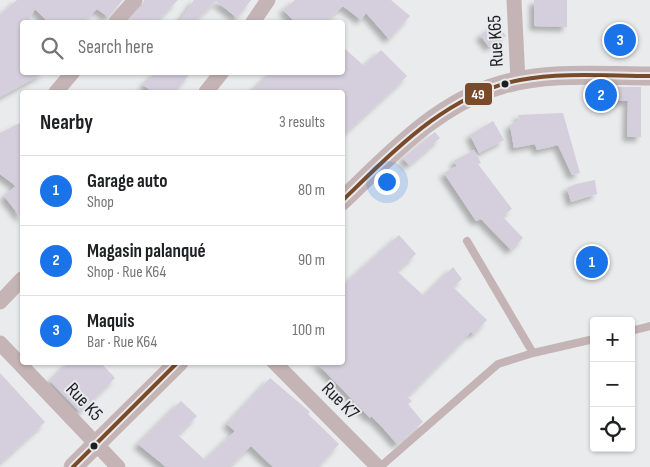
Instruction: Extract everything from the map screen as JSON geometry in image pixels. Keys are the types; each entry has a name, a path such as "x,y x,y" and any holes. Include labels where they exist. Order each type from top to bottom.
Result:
{"street":[{"path":"118,20 135,0"},
{"path":"254,20 268,0"},
{"name":"Rue K65","path":"514,0 518,81"},
{"path":"58,90 70,75"},
{"path":"208,90 220,75"},
{"path":"345,198 392,152 425,125 458,103 500,85 518,81 564,77 650,76"},
{"path":"0,302 20,281"},
{"name":"Rue K5","path":"0,343 20,364"},
{"name":"Rue K5","path":"21,365 118,467"},
{"path":"73,467 176,365"},
{"name":"Rue K7","path":"277,365 379,467"}],"lane":[{"path":"467,241 533,353"},
{"path":"635,329 650,326"},
{"path":"379,467 498,364 533,353 590,340"}],"building":[{"path":"17,0 123,0 108,17 97,9 85,20 46,20 35,9 29,20 20,20 20,75 40,75 0,97 0,15"},
{"path":"144,0 178,0 158,20 130,20 142,6"},
{"path":"194,0 251,0 237,18 216,1 196,20 180,20"},
{"path":"295,0 391,0 410,16 389,39 366,13 361,20 343,6 327,20 293,20 283,10"},
{"path":"534,0 567,0 567,27 534,26"},
{"path":"497,24 506,36 489,47 480,35"},
{"path":"345,49 364,66 381,50 407,76 345,133 345,90 253,90 268,75 345,75"},
{"path":"153,75 189,75 177,90 150,90 143,85"},
{"path":"607,87 641,87 641,137 627,137 628,101 607,100"},
{"path":"563,113 580,173 572,175 558,145 537,150 535,144 514,148 510,125 519,120 518,115"},
{"path":"493,121 504,140 479,153 470,135"},
{"path":"20,123 20,216 4,196 16,186 0,174 0,133"},
{"path":"435,132 440,138 409,165 403,158"},
{"path":"474,150 481,163 478,164 512,209 502,216 523,238 511,250 481,219 476,221 444,173 457,166 454,161"},
{"path":"595,180 597,194 571,202 567,188"},
{"path":"399,235 416,254 397,271 424,296 453,267 462,279 453,287 487,320 474,334 471,332 407,397 412,401 408,404 423,422 397,444 319,365 345,365 345,283"},
{"path":"66,365 103,365 115,378 80,412 50,381"},
{"path":"0,373 45,422 0,463"},
{"path":"270,378 310,412 308,414 339,444 318,467 273,467 251,446 229,467 166,467 138,444 181,401 197,416 178,435 205,460 235,431 227,424"}],"transit line":[{"name":"49","path":"345,198 381,163 423,127 445,111 494,87 520,80 552,76 650,76"},
{"name":"49","path":"73,467 175,365"}],"place":[{"name":"Maquis","path":"620,40"},
{"name":"Magasin palanqué","path":"601,95"},
{"name":"Garage auto","path":"592,262"}]}
